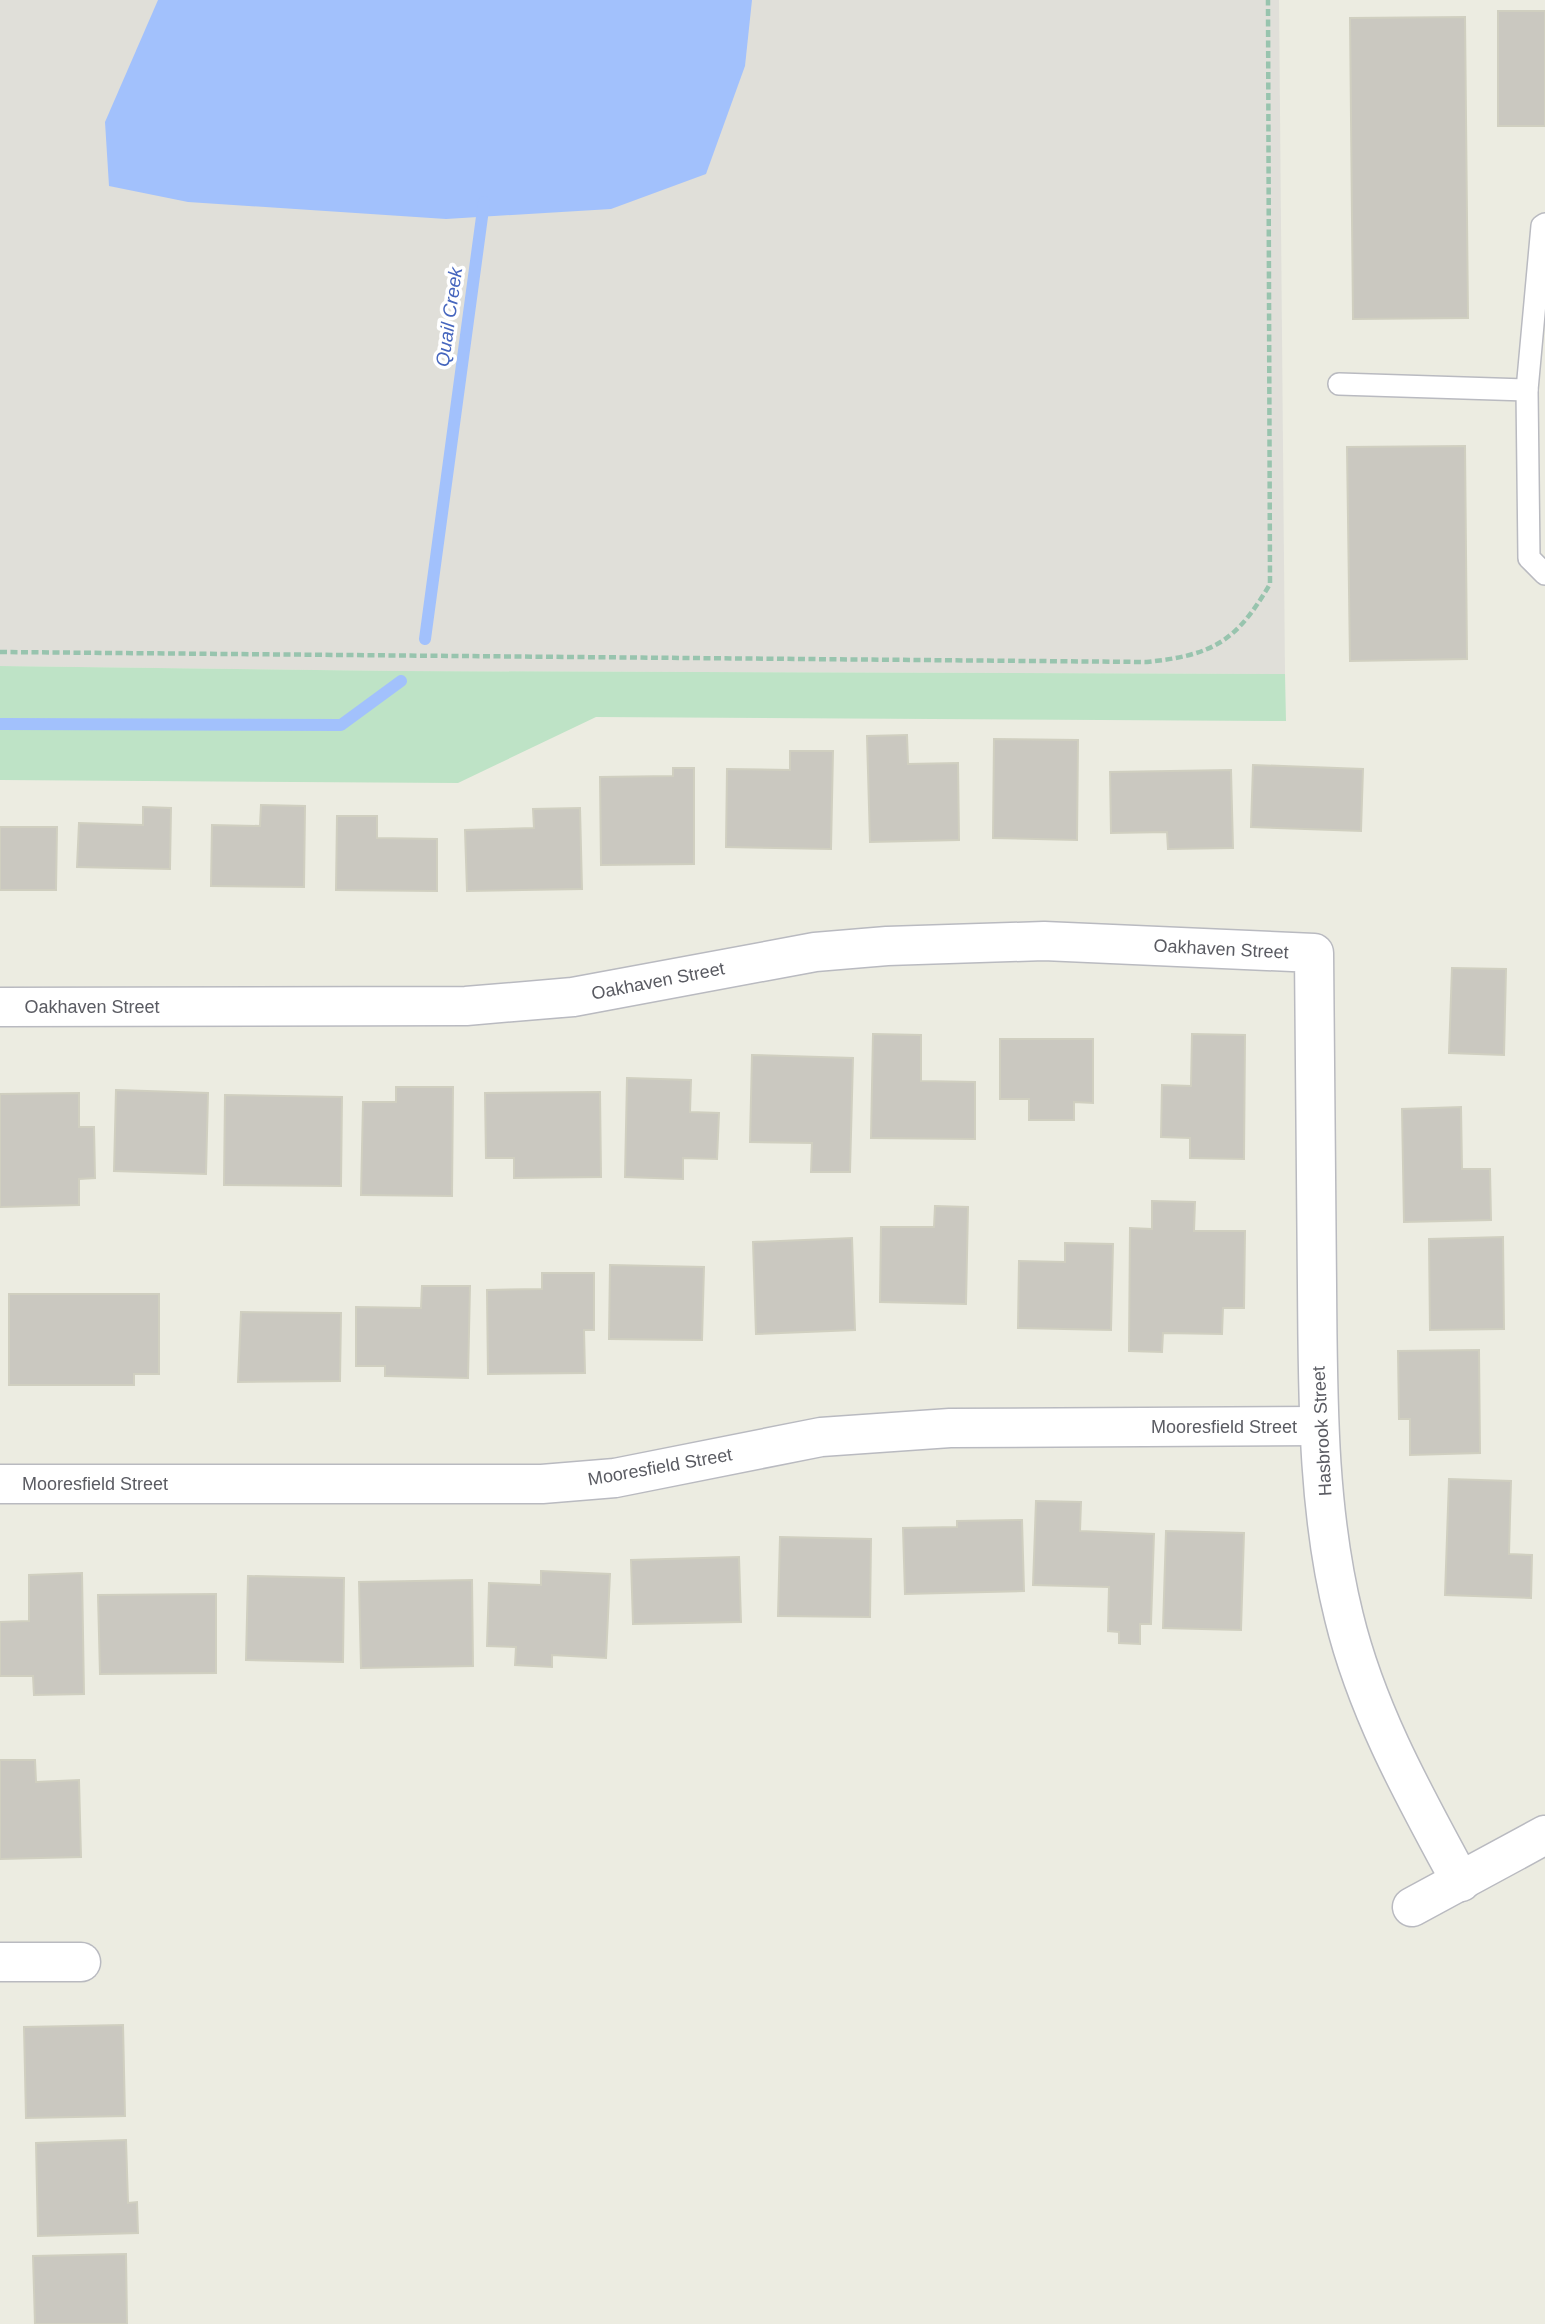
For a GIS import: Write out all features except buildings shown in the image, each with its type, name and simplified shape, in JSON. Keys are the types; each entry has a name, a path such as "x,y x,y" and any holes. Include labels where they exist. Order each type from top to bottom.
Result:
{"street":[{"name":"Oakhaven Street","path":"0,1007 466,1006 573,997 815,952 887,946 1044,941 1314,953"},
{"name":"Hasbrook Street","path":"1314,953 1319,1426 1326,1507 1344,1617 1375,1711 1401,1772 1461,1882"},
{"name":"Mooresfield Street","path":"0,1484 542,1484 615,1478 821,1437 950,1428 1319,1426"},
{"path":"1412,1907 1545,1835"},
{"path":"0,1962 81,1962"}],"lane":[{"path":"1545,224 1542,226 1527,390 1529,558 1545,574"},
{"path":"1339,384 1527,390"}],"path":[{"path":"0,652 1147,662 1188,658 1220,644 1250,619 1269,584 1268,0"}],"shaded area":[{"path":"0,0 1279,0 1285,674 399,671 0,666"}],"green space":[{"path":"0,666 399,671 1285,674 1286,721 596,717 458,783 0,780"}],"water":[{"path":"158,0 752,0 745,66 706,174 611,209 446,219 188,202 109,186 105,122"}],"waterway":[{"name":"Quail Creek","path":"425,639 484,202"},
{"name":"Quail Creek","path":"0,724 341,725 401,681"}]}
